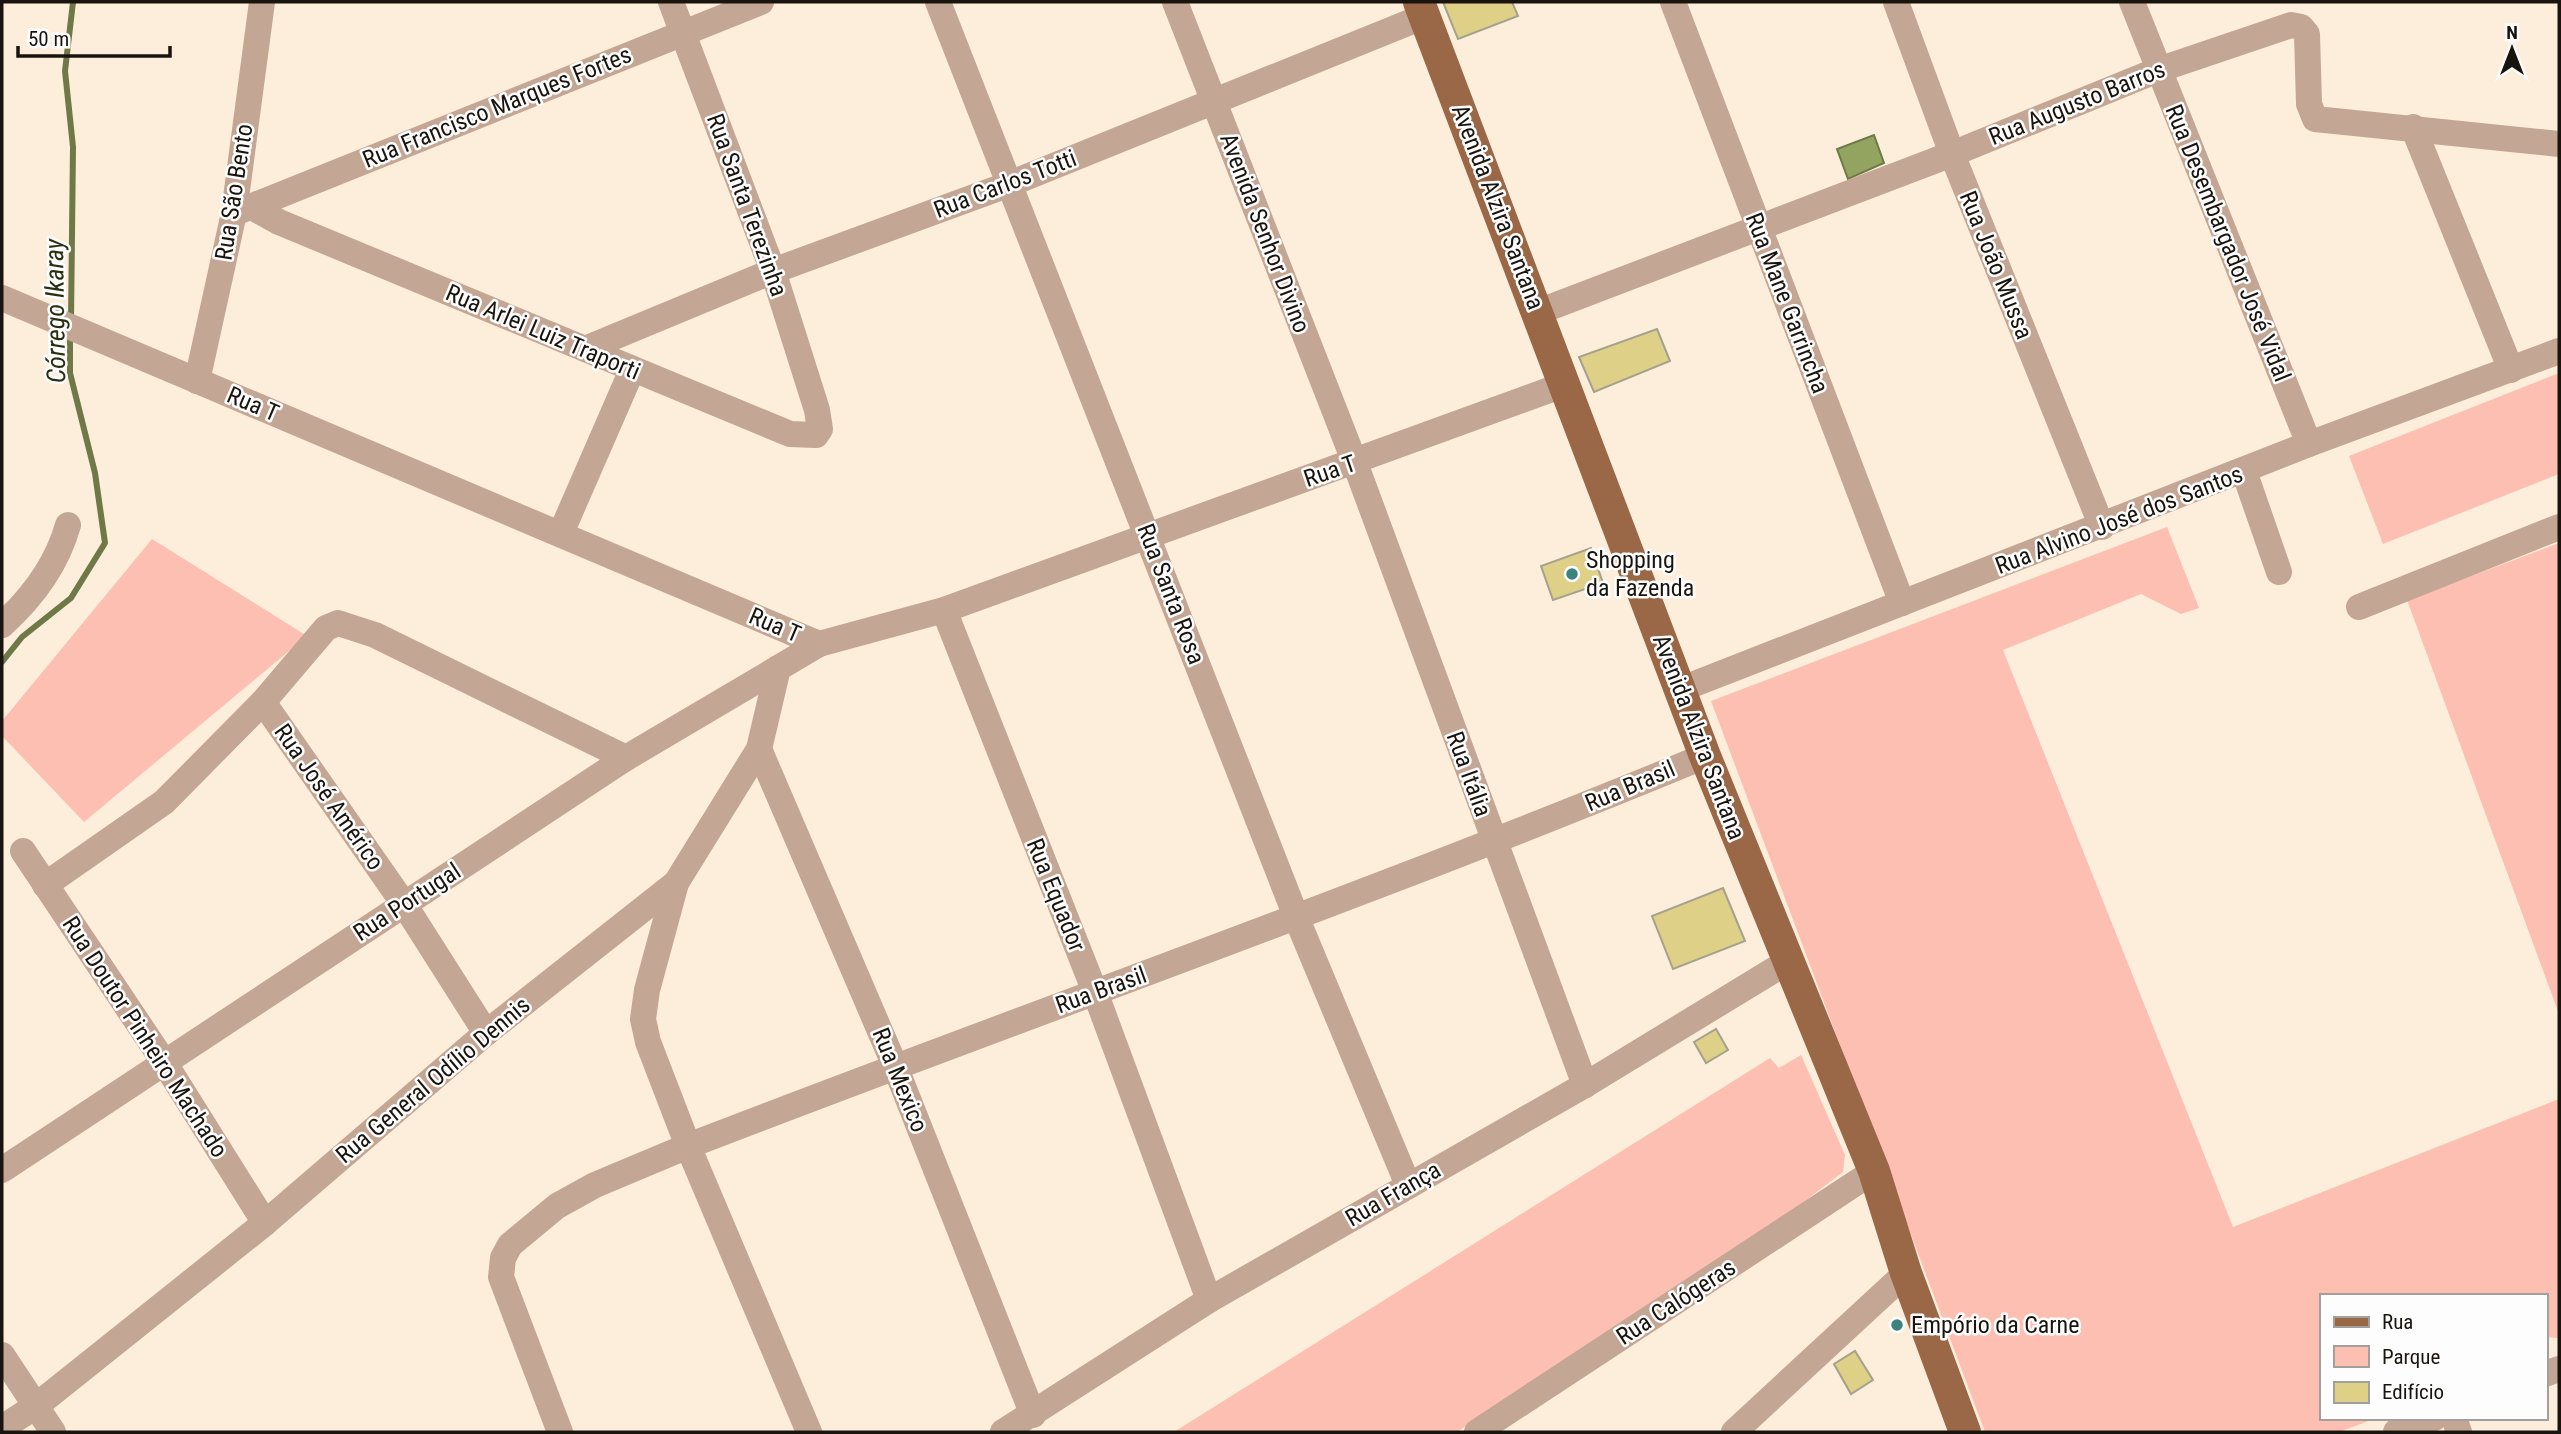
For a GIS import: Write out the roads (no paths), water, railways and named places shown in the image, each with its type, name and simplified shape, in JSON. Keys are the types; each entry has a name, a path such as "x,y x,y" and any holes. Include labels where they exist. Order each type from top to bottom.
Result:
{"main road":[{"name":"Avenida Alzira Santana","path":"1422,9 1566,384 1679,690 1787,962 1874,1171 1906,1273 1965,1432"}],"street":[{"name":"Rua São Bento","path":"197,381 242,210 262,2"},
{"name":"Rua Santa Terezinha","path":"671,2 773,271 817,410"},
{"name":"Rua Francisco Marques Fortes","path":"242,210 761,2"},
{"name":"Rua Santa Rosa","path":"938,2 1007,185 1148,534 1297,919 1408,1185"},
{"name":"Avenida Senhor Divino","path":"1175,2 1355,463"},
{"name":"Rua Mane Garrincha","path":"1673,2 1902,603"},
{"name":"Rua João Mussa","path":"1896,2 1952,154 2102,527"},
{"name":"Rua Desembargador José Vidal","path":"2133,2 2309,444"},
{"name":"Rua Carlos Totti","path":"585,349 773,271 1007,185 1213,101 1422,9"},
{"name":"Rua Augusto Barros","path":"1538,312 1952,154 2158,69 2291,24 2307,34 2309,104 2315,118 2559,144"},
{"path":"2413,127 2511,370"},
{"name":"Rua Arlei Luiz Traporti","path":"242,210 279,222 790,434 816,435 820,429 817,410"},
{"name":"Rua T","path":"2,298 819,644 944,610 1148,534 1355,463 1566,384"},
{"name":"Rua Alvino José dos Santos","path":"1679,690 2309,444 2559,351"},
{"path":"561,533 632,370"},
{"name":"Rua Itália","path":"1355,463 1585,1085"},
{"path":"2244,471 2280,572"},
{"path":"2,625 22,608 60,553 68,525"},
{"path":"2359,607 2559,527"},
{"name":"Rua Equador","path":"944,610 1095,992 1209,1300"},
{"path":"45,885 164,803 263,702 332,624 344,624 375,635 626,758"},
{"name":"Rua Portugal","path":"2,1170 626,758 819,644"},
{"name":"Rua General Odílio Dennis","path":"2,1428 36,1406 265,1223 486,1033 676,883 759,749 778,668"},
{"name":"Rua José Américo","path":"263,702 404,904 486,1033"},
{"name":"Rua Mexico","path":"759,749 895,1066 1033,1415"},
{"name":"Rua Brasil","path":"560,1432 501,1277 503,1258 510,1245 557,1206 688,1146 895,1066 1297,919 1494,843 1705,755"},
{"name":"Rua Doutor Pinheiro Machado","path":"23,852 164,1062 265,1223"},
{"path":"676,883 647,990 643,1019 648,1042 688,1146 809,1432"},
{"name":"Rua França","path":"1003,1432 1209,1300 1585,1085 1787,962"},
{"name":"Rua Calógeras","path":"1477,1432 1874,1171"},
{"path":"1734,1432 1906,1273"},
{"path":"2,1355 53,1432"},
{"path":"2396,1432 2429,1420"}],"waterway":[{"name":"Córrego Ikaray","path":"71,321 73,147 65,71 73,2"},
{"name":"Córrego Ikaray","path":"2,662 22,637 71,598 105,543 95,473 70,373 70,335"}],"place":[{"name":"Shopping da Fazenda","path":"1572,574"},
{"name":"Empório da Carne","path":"1897,1325"}]}
